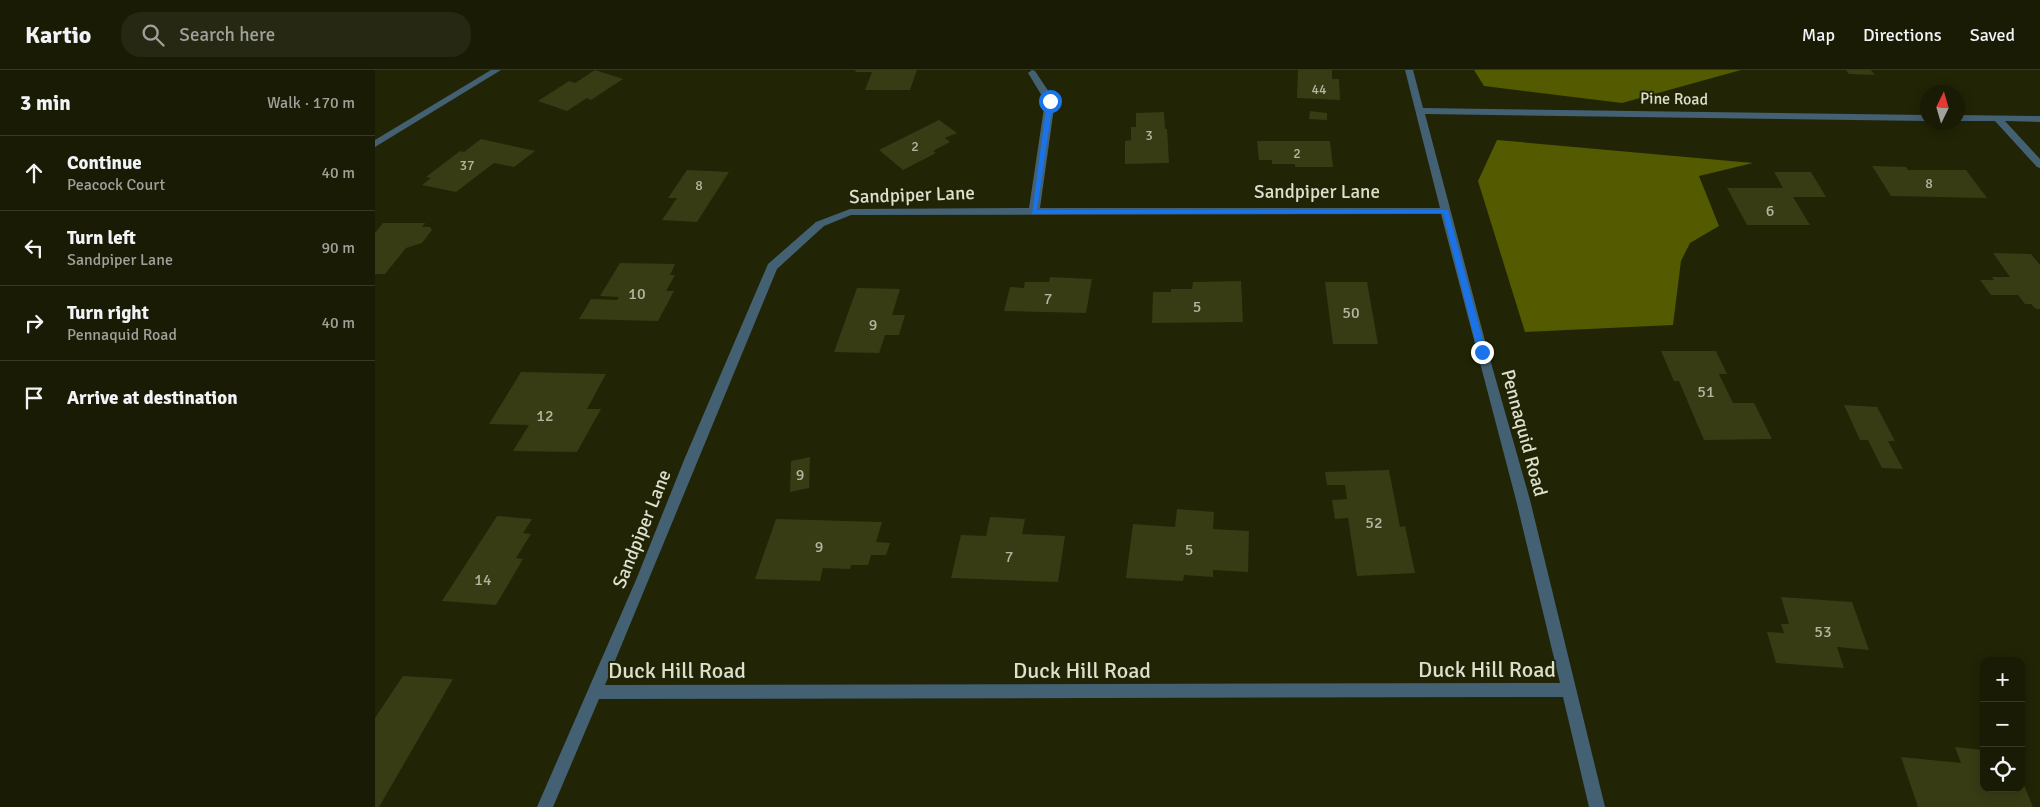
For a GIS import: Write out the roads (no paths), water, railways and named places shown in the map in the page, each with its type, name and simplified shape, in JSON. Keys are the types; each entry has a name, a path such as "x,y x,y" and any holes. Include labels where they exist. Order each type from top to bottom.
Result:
{"street":[{"path":"375,144 497,70"},
{"name":"Pennaquid Road","path":"1409,70 1482,352 1523,500 1597,807"},
{"path":"1032,73 1050,101 1034,212"},
{"name":"Pine Road","path":"1420,111 1920,118"},
{"path":"1965,118 2040,119"},
{"path":"1998,119 2040,165"},
{"path":"375,132 386,136"},
{"name":"Sandpiper Lane","path":"545,807 643,580 690,460 773,267 819,224 850,212 1446,211"},
{"name":"Duck Hill Road","path":"595,692 1568,690"}]}
